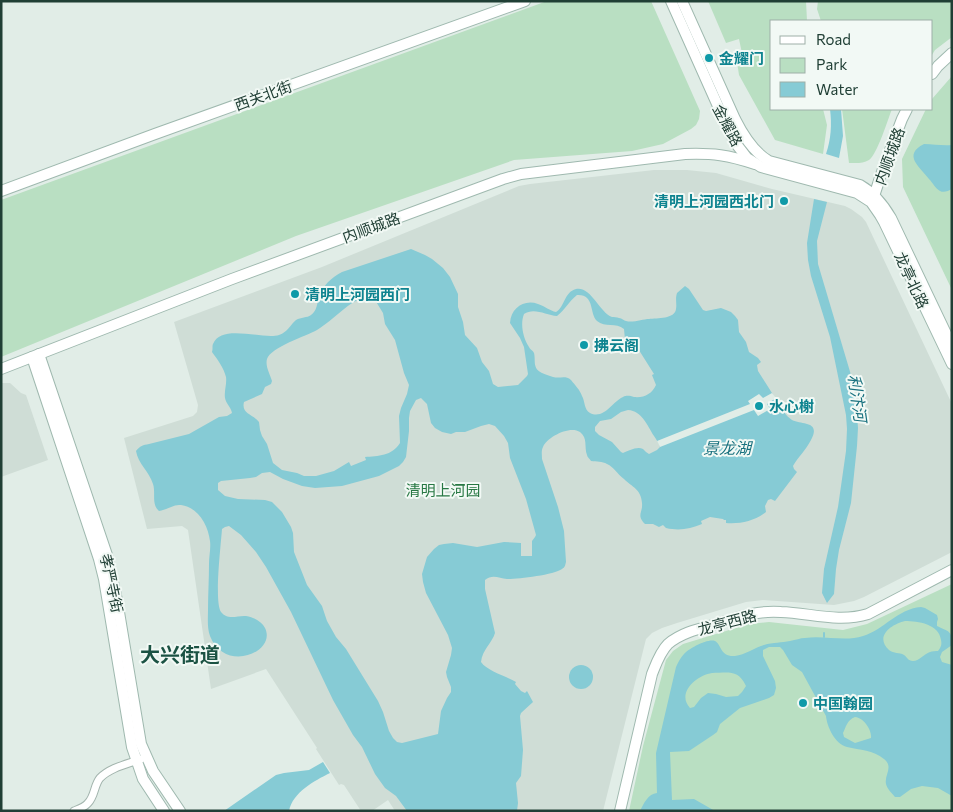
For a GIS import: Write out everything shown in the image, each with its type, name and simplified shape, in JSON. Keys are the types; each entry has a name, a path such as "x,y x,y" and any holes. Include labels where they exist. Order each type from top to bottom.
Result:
{"street":[{"name":"西关北街","path":"1,191 524,1"},
{"name":"金耀路","path":"671,1 725,125 747,158 755,164 768,169 857,193 871,199"},
{"name":"金耀路","path":"682,1 738,124 745,137 759,154 770,161 860,186 871,199"},
{"path":"933,73 952,54"},
{"name":"内顺城路","path":"871,199 902,119 907,110"},
{"name":"内顺城路","path":"1,369 232,278 511,176 684,154 708,153 728,156 755,164"},
{"name":"龙亭北路","path":"871,199 882,203 891,218 952,346"},
{"name":"龙亭北路","path":"871,199 884,222 952,364"},
{"name":"孝严寺街","path":"35,355 107,555 117,600 140,744 143,780 164,811"},
{"name":"龙亭西路","path":"620,811 652,674 660,655 672,641 688,632 760,612 778,611 844,618 861,616 952,570"},
{"path":"74,811 90,802 100,778 116,768 141,759"},
{"name":"孝严寺街","path":"141,759 153,771 180,811"}],"shaded area":[{"name":"清明上河园","path":"654,170 687,170 716,173 772,189 845,206 862,217 866,222 952,404 952,552 854,601 834,605 763,600 746,602 677,623 652,633 646,639 603,811 395,811 388,800 372,811 361,811 344,785 339,785 266,669 211,689 188,530 182,526 147,529 124,438 193,416 197,412 198,405 174,322 322,267 519,186"},
{"path":"1,383 10,383 26,395 48,460 1,477"}],"green space":[{"path":"547,1 651,1 700,111 696,125 663,144 632,151 514,160 296,236 1,357 1,200"},
{"path":"708,1 806,1 807,20 770,20 770,110 823,110 827,125 823,154 775,140 739,75 737,62 743,58 739,39 726,43"},
{"path":"818,1 952,1 952,37 933,53 933,20 821,20 817,9"},
{"path":"952,76 952,290 903,187 902,159 926,110 933,110 933,98"},
{"path":"842,110 892,110 872,157 867,161 849,163"},
{"name":"中国翰园","path":"952,584 952,811 629,811 643,746 666,660 673,651 683,644 749,624 769,622 843,630 867,624"}],"water":[{"path":"830,110 841,110 843,136 839,158 826,154 831,132"},
{"path":"924,144 952,145 952,189 944,192 938,190 918,166 915,161 914,152"},
{"path":"814,199 827,202 817,241 818,264 851,375 856,399 858,428 851,503 839,550 834,594 827,603 822,593 824,569 838,507 846,451 847,429 846,415 830,337 811,276 808,260 807,243"},
{"name":"景龙湖","path":"411,249 432,259 450,277 458,294 458,307 465,335 477,348 482,362 489,371 493,384 498,387 518,385 528,374 524,347 510,323 513,313 519,306 533,303 556,312 569,293 576,289 581,289 591,295 603,310 612,317 625,321 635,321 672,315 676,309 677,293 685,286 703,310 721,308 735,316 738,320 739,332 746,342 749,352 761,362 757,365 758,371 784,412 792,420 809,425 814,430 809,444 793,466 797,472 775,501 768,500 765,506 766,512 752,520 737,523 726,523 726,520 710,517 701,521 702,524 680,529 666,528 663,525 659,527 653,524 645,524 640,516 642,503 638,491 609,465 603,462 591,461 587,456 584,437 580,432 576,430 565,431 545,443 542,450 542,459 564,531 565,566 558,571 536,576 507,579 493,577 485,580 485,589 495,633 483,654 481,662 492,671 516,682 515,684 521,691 525,693 527,691 533,702 520,716 523,750 521,776 516,783 517,811 407,811 396,796 385,788 375,774 362,747 333,700 291,612 266,567 241,535 229,526 222,529 219,559 218,597 221,612 224,615 233,617 252,617 265,628 267,637 264,645 248,655 237,656 227,654 217,648 210,636 208,626 210,544 207,529 197,513 187,506 175,505 159,511 154,502 154,487 151,479 137,456 136,451 142,446 189,434 219,417 232,413 225,398 225,374 212,352 213,344 217,338 224,334 233,333 272,336 282,334 296,320 313,313 325,285 342,272","holes":["577,295 587,298 595,318 600,323 624,329 626,350 629,352 637,347 654,374 652,375 656,385 650,393 641,397 624,396 604,412 600,414 590,413 581,394 571,380 552,377 537,369 534,353 524,335 522,326 524,314 536,311 557,316","372,297 383,313 385,324 395,340 409,385 399,416 400,443 389,453 365,457 366,460 351,466 349,462 334,471 316,476 304,476 282,470 273,463 267,444 262,436 259,422 244,409 244,402 262,394 265,387 271,384 267,359 275,350 317,330 361,298","421,398 427,404 431,423 442,432 451,434 465,432 489,424 495,426 504,436 508,443 510,458 526,499 536,535 532,541 532,556 521,556 521,543 504,542 477,547 453,543 444,544 439,545 427,557 422,574 426,593 448,635 452,648 446,672 451,692 441,711 438,734 402,743 397,742 393,738 378,701 346,649 336,637 327,621 322,606 307,585 294,552 291,527 282,512 272,502 265,500 238,499 225,496 218,490 218,483 221,481 256,477 262,473 270,472 302,486 315,488 342,486 379,476 399,466 406,457 410,411 416,400","628,410 641,416 660,447 649,454 643,449 638,448 623,453 612,442 595,431 595,427 600,421 611,419 621,412"]},
{"path":"921,607 937,615 937,626 949,632 951,637 952,645 942,652 940,657 942,662 952,665 952,796 938,788 922,786 911,789 900,797 895,797 886,784 887,762 875,754 847,747 835,739 826,716 802,672 792,665 780,647 769,647 763,650 763,656 775,681 774,695 740,708 720,724 717,732 689,751 670,752 672,800 694,799 715,811 640,811 649,797 657,793 656,753 676,667 686,652 698,644 712,640 717,643 724,653 735,656 767,644 787,642 801,638 856,638 871,633 898,615","holes":["905,621 927,624 936,630 941,642 938,651 930,652 913,661 902,654 889,650 883,640 886,631","706,674 736,674 746,686 738,696 726,697 708,693 694,707 690,708 686,702 685,696 687,691 695,681","852,718 858,718 867,725 871,738 855,743 844,737 843,733"]},
{"path":"581,665 590,668 593,677 590,686 581,689 572,686 569,677 572,668"},
{"path":"323,762 330,773 305,788 295,798 289,811 224,811 276,775 309,770"}],"pier":[{"path":"772,393 776,398 767,404 770,409 758,416 754,410 660,447 657,441 750,404 748,401 759,394 763,398"}],"place":[{"name":"金耀门","path":"709,58"},
{"name":"清明上河园西北门","path":"784,201"},
{"name":"清明上河园西门","path":"295,294"},
{"name":"拂云阁","path":"584,345"},
{"name":"水心榭","path":"759,406"},
{"name":"中国翰园","path":"803,703"}],"district":[{"name":"大兴街道","path":"180,654"}],"water label":[{"name":"利汴河","path":"858,398"}]}
